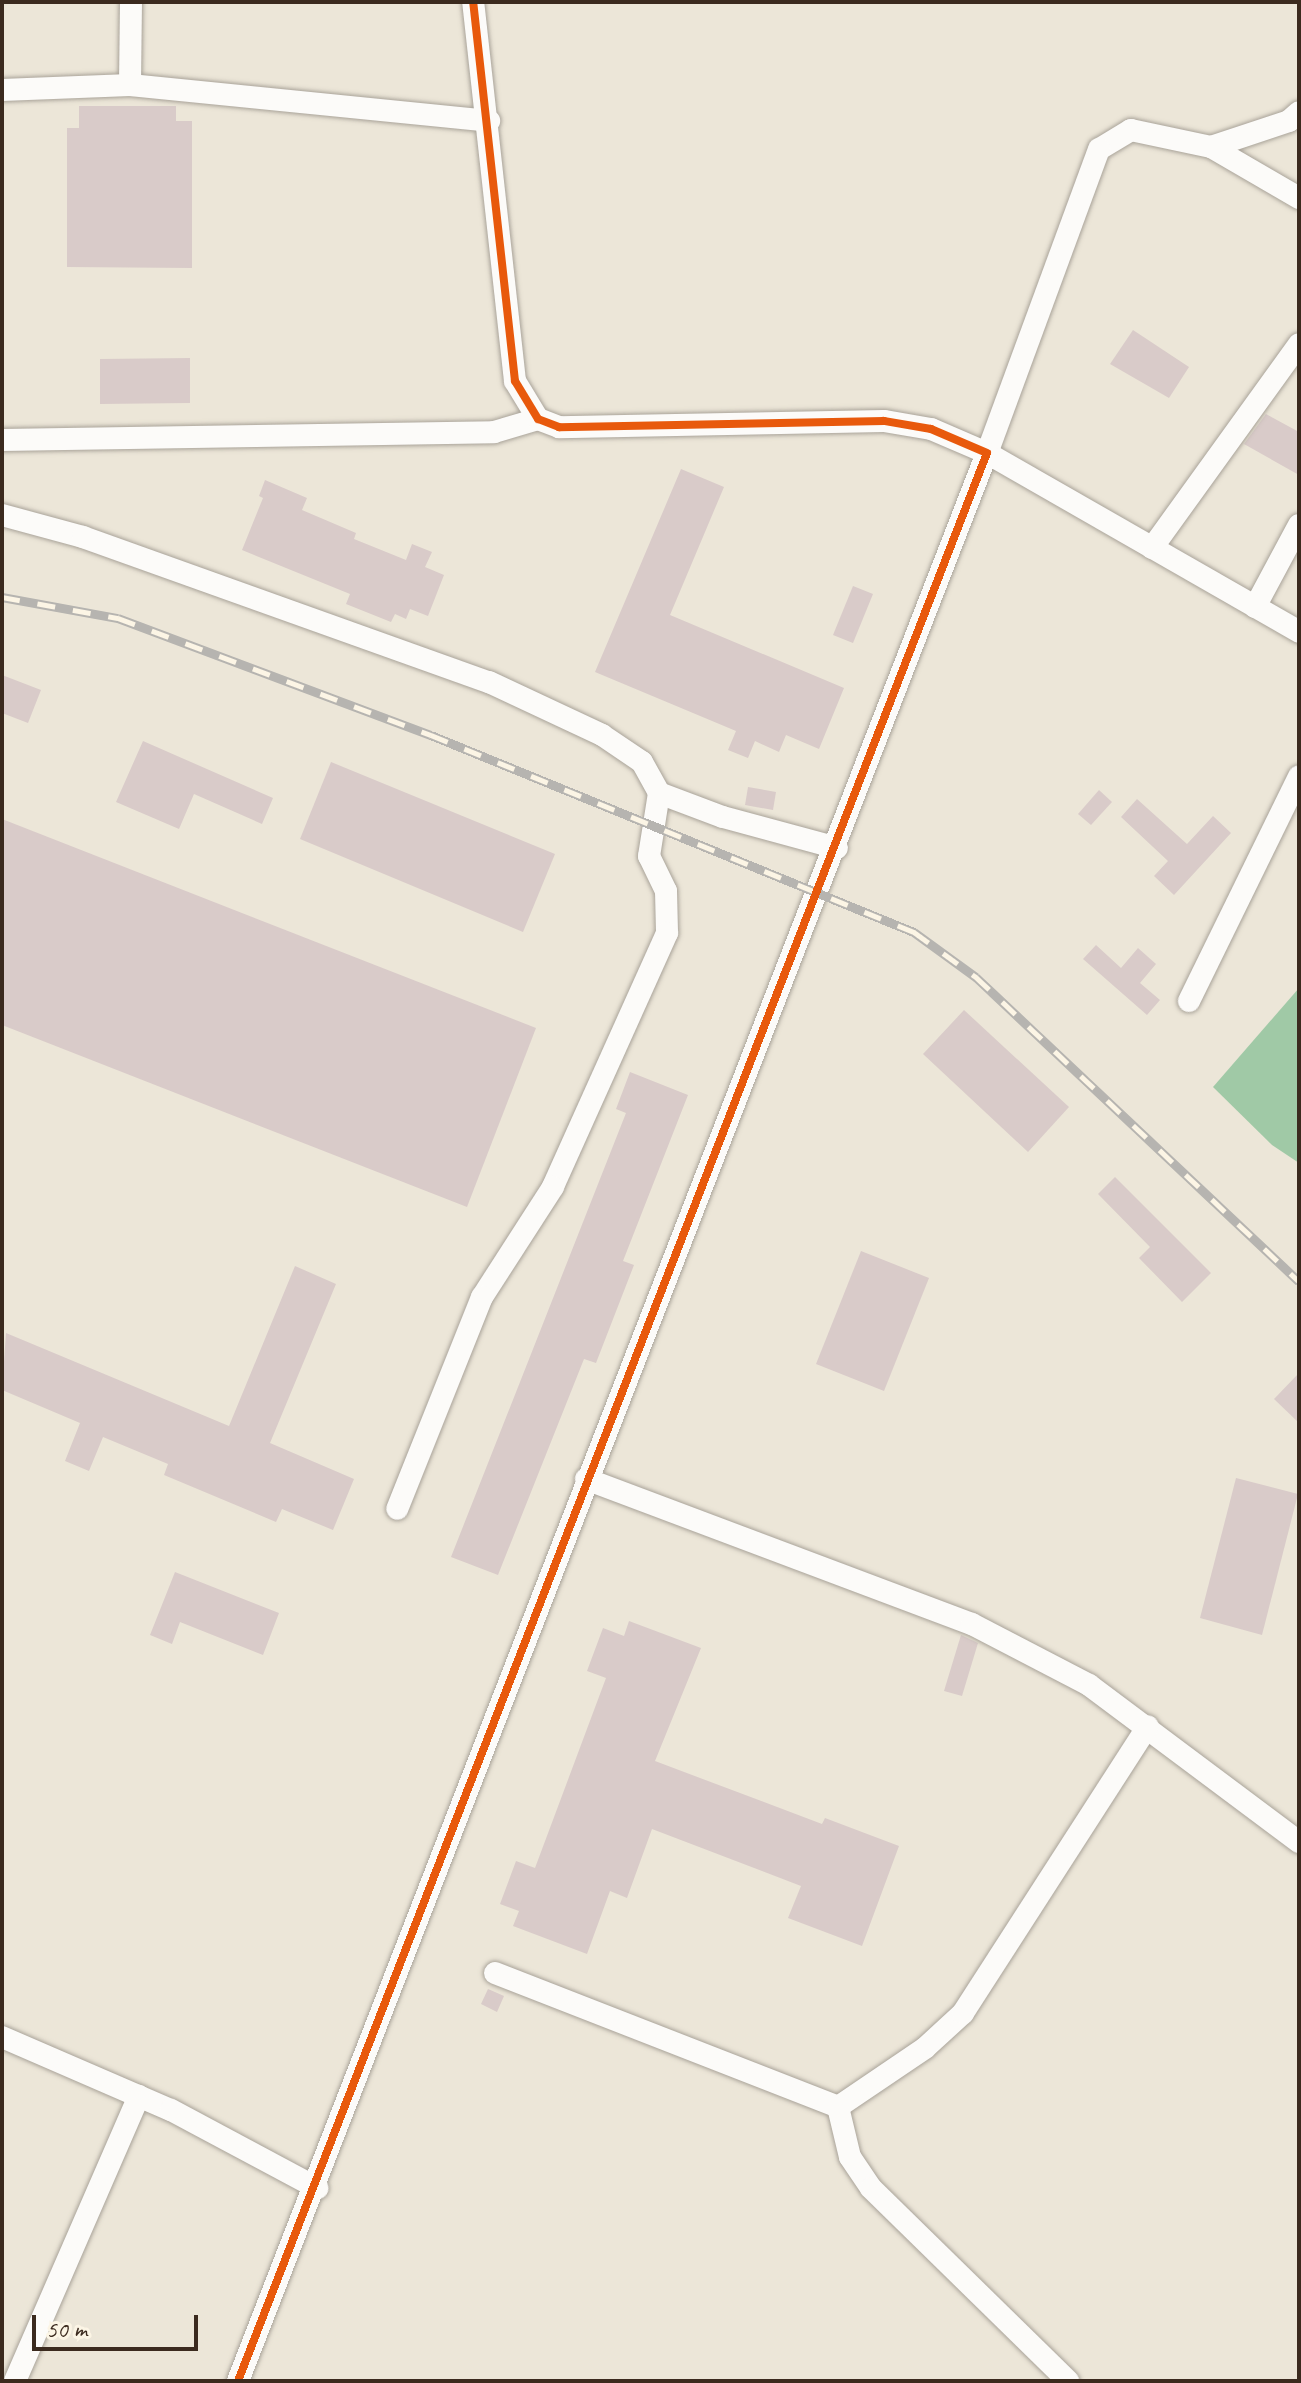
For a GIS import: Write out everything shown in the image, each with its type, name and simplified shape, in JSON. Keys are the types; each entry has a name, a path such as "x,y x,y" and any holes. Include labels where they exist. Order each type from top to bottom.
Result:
{"street":[{"path":"130,85 131,2"},
{"path":"473,2 489,121 515,381 538,419"},
{"path":"2,90 130,85 489,121"},
{"path":"1211,147 1289,121 1299,112"},
{"path":"238,2381 317,2188 586,1479 815,892 837,848 1099,149 1131,130 1211,147 1299,198"},
{"path":"1152,548 1299,344"},
{"path":"2,440 494,432 538,419 559,427 884,421 931,429 987,453 1299,632"},
{"path":"2,515 83,537 489,682 602,735 642,762 659,793 649,856 666,891 667,933 553,1187 482,1297 397,1509"},
{"path":"1255,607 1299,525"},
{"path":"1189,1001 1299,776"},
{"path":"659,793 723,817 837,848"},
{"path":"586,1479 972,1624 1089,1685 1148,1726 1299,1842"},
{"path":"838,2107 925,2048 963,2013 1148,1726"},
{"path":"495,1973 838,2107"},
{"path":"2,2037 139,2096 317,2188"},
{"path":"15,2381 139,2096"},
{"path":"838,2107 850,2157 871,2188 1068,2381"}],"green space":[{"path":"1299,988 1299,1163 1272,1145 1213,1087"}],"building":[{"path":"79,106 176,106 176,121 192,121 192,268 67,267 67,128 79,128"},
{"path":"1133,330 1189,367 1169,398 1110,364"},
{"path":"190,358 190,403 100,404 100,359"},
{"path":"1266,414 1299,432 1299,475 1244,444"},
{"path":"681,469 724,487 670,615 844,688 819,749 786,735 779,752 755,741 748,758 728,750 736,731 595,672"},
{"path":"265,480 307,498 302,510 356,533 354,539 406,560 412,544 432,552 425,567 444,575 428,616 410,609 406,619 395,614 391,622 346,604 350,594 242,550 263,498 259,496"},
{"path":"853,586 873,594 853,643 833,635"},
{"path":"2,675 41,690 28,723 2,713"},
{"path":"143,741 273,798 262,824 194,794 179,829 116,802"},
{"path":"331,762 555,854 523,932 300,839"},
{"path":"748,787 776,792 773,810 745,805"},
{"path":"1099,790 1112,802 1091,825 1078,814"},
{"path":"1137,799 1187,844 1213,816 1231,833 1174,895 1154,876 1168,861 1121,817"},
{"path":"2,819 536,1028 467,1207 2,1025"},
{"path":"1096,945 1121,968 1138,948 1156,964 1140,983 1160,1000 1147,1015 1083,959"},
{"path":"964,1010 1069,1107 1028,1152 923,1054"},
{"path":"630,1072 688,1095 623,1261 634,1265 596,1363 584,1359 498,1575 451,1557 626,1113 616,1109"},
{"path":"1115,1177 1211,1273 1182,1302 1139,1258 1150,1247 1098,1194"},
{"path":"861,1251 929,1278 884,1391 816,1364"},
{"path":"295,1266 336,1284 270,1443 354,1479 333,1530 282,1509 276,1522 164,1475 168,1464 103,1437 89,1471 65,1461 80,1423 2,1390 6,1333 229,1426"},
{"path":"1299,1373 1299,1423 1274,1399"},
{"path":"1236,1478 1298,1494 1262,1635 1200,1618"},
{"path":"175,1572 279,1613 263,1655 180,1622 172,1644 150,1635"},
{"path":"629,1621 701,1648 655,1761 822,1824 825,1818 899,1846 862,1946 788,1918 801,1886 652,1829 627,1898 610,1891 587,1954 513,1926 519,1911 500,1904 516,1861 535,1868 606,1678 587,1671 603,1628 624,1636"},
{"path":"961,1635 978,1643 962,1696 944,1691"},
{"path":"488,1989 504,1996 497,2012 481,2004"}],"railway":[{"path":"2,597 118,618 431,735 914,932 976,977 1299,1281"}],"cycle path":[{"path":"238,2381 987,453 931,429 884,421 559,427 538,419 515,381 473,2"}]}
